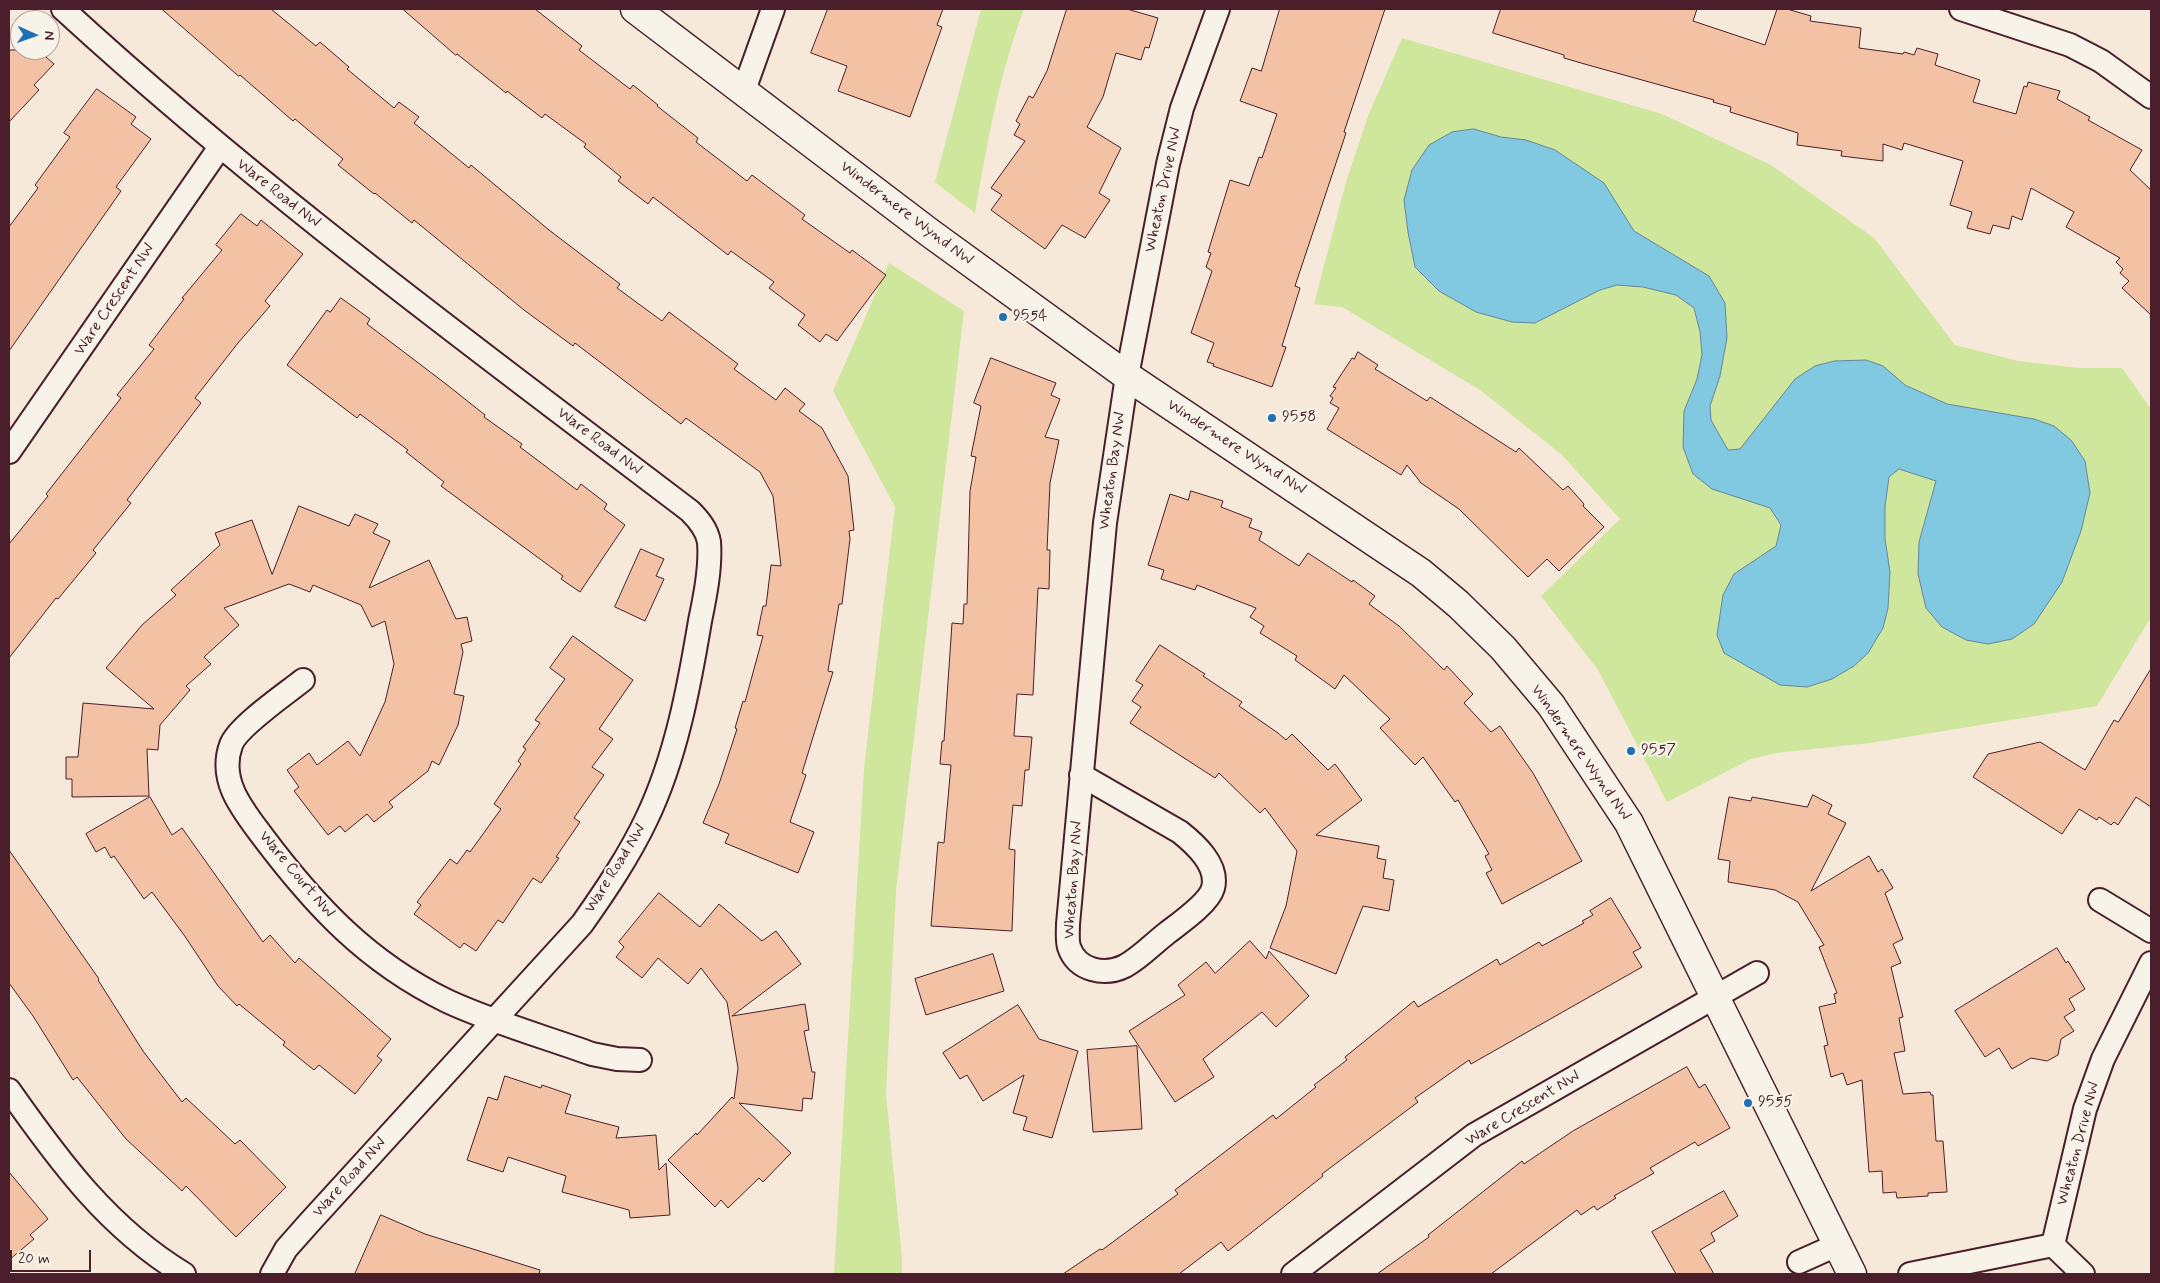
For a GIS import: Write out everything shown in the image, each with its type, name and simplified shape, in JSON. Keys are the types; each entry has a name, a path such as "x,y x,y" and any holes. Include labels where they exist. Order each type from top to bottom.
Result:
{"street":[{"name":"Ware Road NW","path":"63,9 220,147 457,333 690,511 701,522 709,541 704,601 687,691 670,754 652,808 633,848 582,924 309,1222 286,1249 272,1274"},
{"name":"Windermere Wynd NW","path":"635,9 930,233 1127,376 1421,573 1458,604 1503,648 1551,705 1629,823 1852,1274"},
{"path":"744,90 773,9"},
{"name":"Wheaton Drive NW","path":"1127,376 1168,164 1182,108 1218,9"},
{"path":"1961,9 2070,45 2101,61 2151,97"},
{"name":"Ware Crescent NW","path":"9,452 220,147"},
{"name":"Wheaton Bay NW","path":"1081,775 1186,837 1205,855 1212,872 1213,888 1200,906 1126,965 1108,972 1092,970 1078,962 1069,947 1068,924 1081,775 1105,523 1127,376"},
{"name":"Ware Court NW","path":"303,680 253,718 231,744 227,765 230,783 238,803 291,874 327,914 360,946 390,968 422,987 448,1001 495,1019"},
{"path":"2100,900 2151,931"},
{"name":"Wheaton Drive NW","path":"2053,1245 2085,1109 2103,1059 2151,964"},
{"path":"1716,997 1757,973"},
{"name":"Ware Crescent NW","path":"1293,1274 1474,1135 1716,997"},
{"path":"495,1019 592,1054 617,1059 640,1060"},
{"path":"9,1090 63,1164 91,1198 124,1230 167,1264 184,1274"},
{"path":"1799,1262 1837,1245"},
{"path":"1910,1274 2053,1245 2083,1274"}],"green space":[{"path":"981,9 1024,9 1007,59 989,136 975,213 935,182"},
{"path":"1402,38 1662,114 1771,165 1874,238 1955,345 2018,361 2079,368 2122,368 2151,409 2151,617 2097,706 1870,743 1776,753 1751,759 1667,802 1598,670 1541,596 1620,519 1561,454 1480,390 1342,307 1314,304 1346,182 1368,116"},
{"path":"889,263 964,311 896,891 886,1094 902,1274 834,1274 864,768 895,507 833,391"}],"water":[{"path":"1474,129 1501,137 1526,140 1555,150 1604,183 1634,231 1709,276 1725,303 1727,338 1720,376 1710,406 1711,420 1728,450 1740,449 1795,379 1815,366 1834,361 1866,360 1883,366 1905,385 1947,404 2034,419 2054,426 2071,440 2085,461 2090,493 2081,531 2062,582 2034,624 2012,639 1988,644 1966,640 1942,627 1926,608 1918,574 1919,542 1936,481 1899,469 1889,477 1885,506 1885,539 1890,572 1888,608 1883,628 1868,653 1854,666 1832,679 1807,687 1780,685 1724,653 1717,635 1723,595 1734,574 1776,546 1781,525 1770,508 1712,489 1693,474 1683,447 1684,411 1697,379 1702,355 1700,332 1694,308 1676,295 1643,287 1617,285 1600,290 1535,323 1512,322 1476,312 1439,291 1415,267 1404,200 1412,170 1429,145 1452,132"}],"building":[{"path":"162,9 271,9 316,46 320,42 349,67 347,69 394,108 399,102 419,117 414,123 469,168 471,165 549,230 620,284 617,288 662,321 669,312 738,364 734,369 776,400 785,388 805,404 799,411 822,428 848,476 854,530 849,531 850,539 842,604 839,604 828,671 833,672 802,773 806,775 790,822 814,832 798,873 725,843 729,834 703,823 719,784 737,729 735,728 743,701 745,702 763,636 757,635 763,606 766,606 771,565 781,566 773,496 760,472 686,418 681,424 575,343 573,346 524,310 414,220 412,223 374,194 338,165 343,159 295,119 293,121"},
{"path":"403,9 535,9 582,46 579,50 630,89 633,85 698,138 696,142 747,181 752,175 805,215 802,219 850,253 852,250 886,275 837,341 826,334 820,342 798,325 805,315 769,288 774,282 731,251 728,255 653,197 648,204 618,181 621,177 584,147 586,144 545,114 542,118 507,91 506,93 456,55"},
{"path":"828,9 943,9 937,25 942,27 910,117 838,91 847,66 811,53"},
{"path":"1067,9 1127,9 1158,18 1149,48 1145,47 1141,60 1116,53 1103,97 1087,127 1121,148 1099,193 1110,200 1085,238 1062,225 1045,249 991,210 1002,195 991,188 1025,141 1014,135 1020,124 1016,121 1029,96 1033,98 1047,71"},
{"path":"1280,9 1385,9 1295,286 1300,288 1282,346 1286,347 1272,387 1213,366 1214,364 1207,362 1214,343 1191,333 1212,271 1206,267 1211,253 1208,252 1230,180 1249,186 1259,157 1262,158 1277,114 1240,101 1252,68 1261,71"},
{"path":"1501,9 1697,9 1693,21 1765,45 1777,9 1787,9 1811,16 1810,21 1861,28 1859,48 1903,54 1904,52 1914,55 1917,48 1938,54 1935,65 1980,80 1973,102 2016,114 2024,86 2027,87 2028,82 2060,91 2057,99 2090,117 2088,120 2142,150 2130,170 2151,190 2151,315 2122,288 2129,281 2120,273 2123,269 2116,262 2120,258 2066,227 2074,212 2031,188 2022,220 2012,216 2009,229 1993,225 1990,234 1967,228 1972,212 1950,205 1963,161 1904,143 1902,150 1883,144 1883,161 1841,156 1842,151 1797,145 1798,133 1730,112 1731,107 1713,102 1714,100 1564,58 1564,55 1493,33"},
{"path":"9,50 10,60 49,60 54,64 34,85 39,90 9,122"},
{"path":"97,89 136,117 131,124 151,139 116,187 121,191 9,351 9,227 38,188 35,185 70,137 64,133"},
{"path":"241,214 257,226 261,220 303,254 265,301 270,306 195,398 201,403 127,500 131,503 93,550 96,553 58,599 56,598 9,658 9,544 48,496 46,494 121,398 117,395 154,349 149,345 184,299 182,298 222,250 216,245"},
{"path":"341,298 370,319 367,324 485,415 484,417 522,444 520,447 577,490 581,484 607,504 604,509 625,525 580,592 561,579 563,576 441,486 444,482 406,452 408,450 360,414 357,418 287,365 327,310 330,312"},
{"path":"1358,352 1378,365 1375,369 1427,401 1430,397 1516,452 1519,448 1563,490 1568,486 1584,504 1583,506 1604,527 1559,571 1547,559 1528,577 1459,509 1421,483 1407,465 1401,475 1327,429 1339,408 1330,403 1333,398 1330,396 1336,388 1333,387"},
{"path":"991,358 1056,383 1051,395 1060,399 1045,437 1059,440 1050,483 1047,550 1050,550 1049,589 1038,588 1033,695 1017,694 1014,736 1032,737 1029,770 1025,770 1022,806 1013,805 1009,849 1015,850 1012,931 931,926 938,842 944,843 951,765 940,764 942,741 944,741 952,623 963,624 964,604 967,604 970,491 976,457 971,456 981,406 974,403"},
{"path":"1191,491 1223,501 1221,507 1252,519 1249,527 1262,532 1259,540 1299,566 1308,553 1352,582 1353,580 1375,596 1369,604 1399,626 1444,670 1447,666 1473,694 1464,703 1491,732 1500,726 1533,773 1582,861 1502,904 1486,873 1492,870 1485,856 1489,854 1458,800 1455,802 1423,757 1415,765 1380,728 1390,719 1344,675 1335,689 1295,660 1297,656 1260,633 1264,626 1250,617 1256,608 1197,585 1195,590 1161,579 1164,570 1148,565 1170,494 1188,500"},
{"path":"299,506 349,526 355,514 378,524 373,533 390,541 369,588 429,560 456,619 467,617 472,641 461,644 463,652 454,694 464,696 458,725 439,765 432,761 428,771 389,802 393,807 374,822 367,814 345,832 340,826 328,835 294,791 299,787 287,770 309,753 317,765 348,741 360,756 385,702 394,664 385,621 372,627 361,605 313,585 310,592 289,584 224,608 239,625 204,657 211,664 186,686 190,690 160,725 158,750 147,749 149,796 72,797 72,779 66,779 66,757 78,757 83,703 154,709 106,668 142,625 176,595 171,590 220,545 215,533 252,520 272,574"},
{"path":"641,549 664,559 656,576 664,579 645,621 615,607"},
{"path":"573,636 633,680 599,729 613,739 592,767 604,775 574,818 580,822 556,857 559,858 541,883 533,878 503,923 498,920 476,951 464,943 460,948 414,914 421,905 417,902 450,859 457,864 467,850 470,852 501,809 494,804 521,764 518,761 526,749 523,747 540,723 535,720 565,679 550,668"},
{"path":"1160,645 1205,674 1203,676 1242,702 1239,706 1286,740 1292,734 1328,770 1335,764 1362,800 1316,835 1379,846 1377,858 1386,860 1383,878 1394,880 1389,911 1363,906 1336,974 1270,948 1286,906 1297,851 1265,808 1260,813 1219,773 1215,778 1130,723 1141,707 1132,701 1143,685 1136,681"},
{"path":"2151,669 2151,807 2136,797 2118,825 2114,822 2111,825 2099,817 2097,820 2079,809 2062,834 1973,777 1988,754 2040,742 2085,770 2114,720 2118,722"},
{"path":"1813,795 1832,805 1828,814 1846,823 1811,891 1869,856 1878,872 1882,869 1893,888 1885,893 1903,939 1893,944 1901,963 1891,967 1903,1017 1899,1018 1905,1051 1894,1053 1903,1094 1930,1092 1933,1095 1936,1141 1943,1141 1947,1192 1928,1193 1928,1196 1897,1198 1896,1192 1883,1193 1882,1171 1869,1172 1862,1080 1847,1085 1843,1073 1831,1077 1824,1046 1828,1045 1819,1007 1836,1003 1834,994 1837,993 1819,947 1824,945 1798,902 1775,890 1728,882 1730,861 1718,859 1729,797 1751,801 1752,797 1807,807"},
{"path":"150,797 172,835 182,828 263,942 270,935 295,963 299,958 391,1039 377,1056 382,1060 355,1094 319,1065 314,1070 283,1045 285,1042 239,1004 237,1006 218,986 152,892 144,899 114,856 111,858 105,847 96,852 86,834"},
{"path":"9,850 99,979 143,1051 182,1102 186,1098 235,1144 240,1140 286,1187 236,1237 186,1186 182,1191 126,1139 77,1077 73,1080 33,1016 9,983"},
{"path":"659,893 700,927 719,904 762,941 776,931 801,964 732,1016 805,1004 809,1030 804,1031 812,1072 815,1072 812,1099 803,1098 802,1111 739,1103 791,1153 763,1182 759,1178 728,1208 721,1200 715,1207 668,1160 696,1133 697,1135 732,1097 734,1099 738,1068 727,1002 701,968 688,984 658,958 642,978 616,957 624,947 619,942"},
{"path":"1611,898 1641,948 1633,952 1642,967 1471,1064 1469,1060 1415,1098 1418,1102 1322,1174 1323,1176 1228,1251 1221,1242 1179,1274 1063,1274 1100,1249 1102,1250 1178,1194 1175,1190 1273,1115 1276,1119 1316,1087 1314,1085 1347,1060 1345,1057 1414,1001 1418,1007 1497,959 1500,965 1539,942 1542,946 1584,923 1582,921 1593,915 1590,911"},
{"path":"1250,941 1266,959 1269,951 1309,996 1276,1027 1262,1012 1203,1059 1214,1077 1175,1102 1129,1031 1185,995 1178,985 1206,962 1215,973"},
{"path":"2057,948 2066,963 2068,961 2085,989 2069,999 2075,1010 2064,1017 2074,1031 2061,1039 2058,1055 2047,1061 2031,1058 2012,1069 1999,1048 1985,1057 1955,1011"},
{"path":"993,954 1004,991 926,1015 915,979"},
{"path":"1018,1005 1039,1039 1078,1051 1052,1138 1023,1130 1027,1117 1013,1113 1024,1075 983,1101 967,1075 960,1079 943,1053"},
{"path":"1137,1046 1142,1129 1093,1132 1087,1050"},
{"path":"1687,1067 1699,1088 1705,1084 1730,1128 1698,1146 1695,1142 1650,1168 1654,1173 1614,1196 1616,1198 1597,1210 1594,1206 1581,1215 1577,1210 1491,1274 1377,1274 1429,1237 1428,1235 1522,1161 1524,1164 1573,1131"},
{"path":"505,1076 541,1088 542,1085 571,1095 565,1113 619,1127 616,1138 656,1135 659,1170 666,1163 670,1215 630,1218 629,1210 562,1192 566,1176 508,1157 503,1172 467,1160 488,1097 497,1100"},
{"path":"9,1172 48,1219 30,1235 34,1239 9,1260"},
{"path":"1724,1191 1738,1216 1711,1233 1715,1241 1700,1250 1714,1274 1676,1274 1652,1232"},
{"path":"381,1215 425,1234 540,1270 539,1274 355,1274"}],"place":[{"name":"9554","path":"1003,317"},
{"name":"9558","path":"1272,418"},
{"name":"9557","path":"1631,751"},
{"name":"9555","path":"1748,1103"}]}
